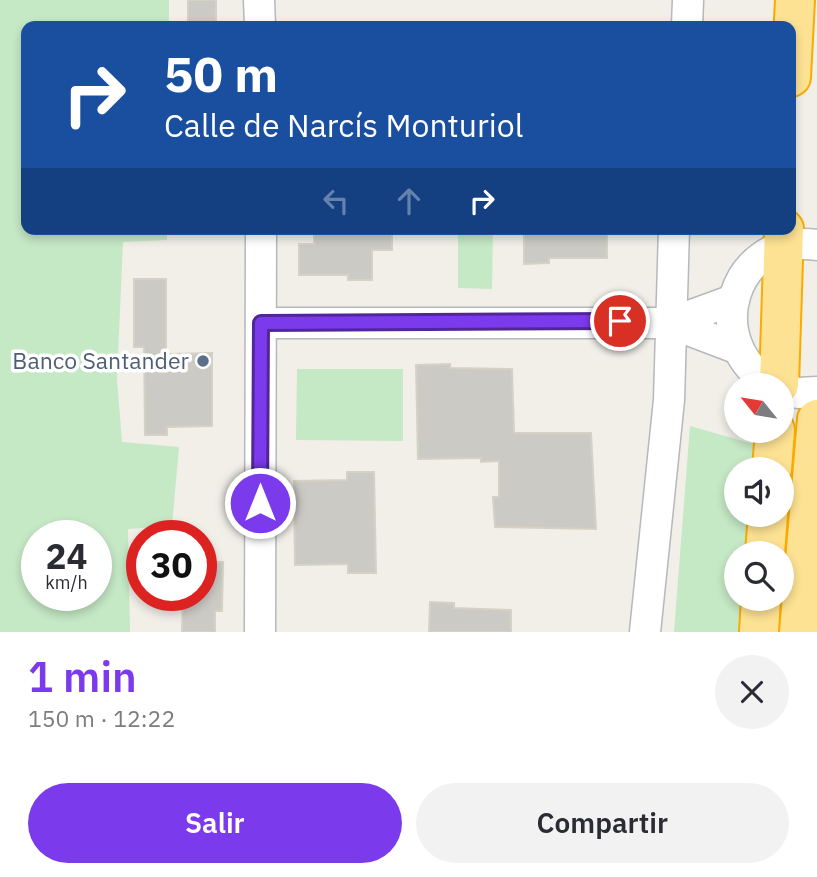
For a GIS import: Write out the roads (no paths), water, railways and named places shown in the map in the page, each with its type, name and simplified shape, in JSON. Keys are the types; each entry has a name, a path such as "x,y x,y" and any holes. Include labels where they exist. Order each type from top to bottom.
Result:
{"highway":[{"path":"794,21 795,0"},
{"path":"782,373 795,240"},
{"path":"799,632 817,419"},
{"path":"759,632 760,611"}],"street":[{"path":"259,0 260,21"},
{"path":"687,21 688,0"},
{"path":"260,632 261,235"},
{"path":"645,632 669,400 674,235"},
{"path":"756,373 736,348 732,325 733,300 743,277 761,258 795,240"},
{"path":"261,323 670,323 733,300"},
{"path":"670,323 736,348"},
{"path":"794,392 817,392"}],"place":[{"name":"Banco Santander","path":"203,361"}]}
